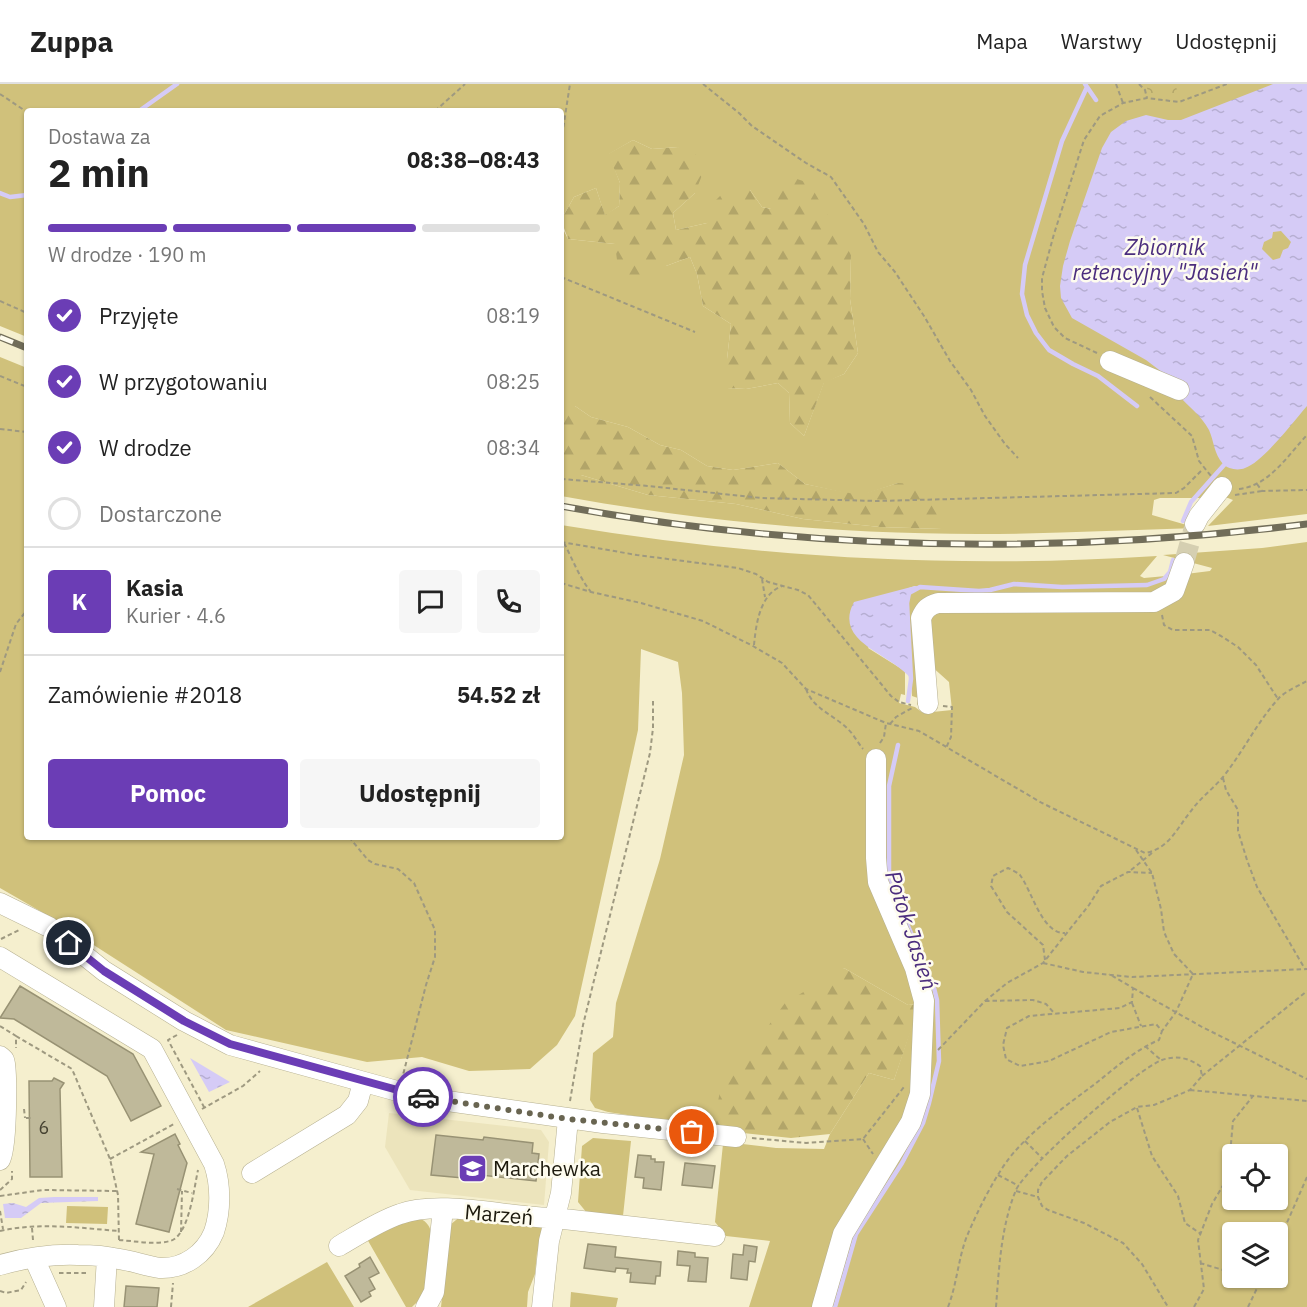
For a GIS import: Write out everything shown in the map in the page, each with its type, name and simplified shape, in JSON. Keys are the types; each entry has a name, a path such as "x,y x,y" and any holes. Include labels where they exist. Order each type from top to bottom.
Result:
{"street":[{"path":"1110,361 1179,390"},
{"path":"1195,524 1221,489"},
{"path":"927,704 921,618 924,610 930,605 938,603 1147,602 1161,599 1174,591 1184,563"},
{"path":"822,1307 843,1234 911,1122 920,1094 923,1066 924,1001 921,984 881,890 876,871 876,759"},
{"path":"0,903 49,927 104,971 209,1035 230,1044 363,1082 429,1098 568,1119 736,1137"},
{"path":"0,1265 34,1248 107,1257 160,1268 189,1262 202,1252 211,1239 217,1222 219,1192 218,1175 214,1164 152,1049 1,948"},
{"path":"0,1056 5,1065 5,1089 4,1148 0,1160"},
{"path":"252,1173 347,1114 358,1101 363,1082"},
{"path":"542,1307 549,1241 561,1193 568,1119"},
{"name":"Marzeń","path":"339,1246 399,1214 422,1209 555,1218 715,1236"},
{"name":"Marzeń","path":"426,1307 434,1292 443,1209"},
{"path":"34,1248 56,1307"},
{"path":"104,1307 107,1257"}],"path":[{"path":"438,108 465,84"},
{"path":"564,116 570,84"},
{"path":"703,84 752,126 831,177 864,225 878,252 896,272 985,416 1018,458"},
{"path":"1116,84 1123,103"},
{"path":"1139,84 1145,90 1147,98"},
{"path":"1110,361 1065,338 1054,327 1045,308 1042,291 1042,278 1054,234 1084,140 1100,116 1123,103 1147,98 1179,102 1227,84"},
{"path":"0,94 24,110"},
{"path":"0,98 5,97"},
{"path":"564,278 695,332"},
{"path":"0,301 24,312"},
{"path":"0,376 24,386"},
{"path":"1147,394 1192,436 1203,469 1208,473"},
{"path":"0,429 24,432"},
{"path":"1221,489 1244,488 1257,484 1277,469 1307,435"},
{"path":"564,479 761,498 877,501 1176,493 1203,469"},
{"path":"1257,484 1262,491"},
{"path":"1221,489 1228,495 1262,491 1307,490"},
{"path":"564,543 738,568 768,582 808,595 891,696 899,702 915,706 896,717 890,724"},
{"path":"564,546 572,558 579,577 591,592"},
{"path":"761,578 765,589 765,600"},
{"path":"564,584 703,621 753,646 782,663 806,689 810,698 847,728 864,751 876,759 884,737 886,723"},
{"path":"753,646 756,626 765,600 770,593 782,586"},
{"path":"1161,599 1164,625 1173,630 1210,630 1238,647 1256,665 1278,699"},
{"path":"0,672 16,624 24,614"},
{"path":"946,1041 985,1001 1007,983 1044,962 1089,905 1101,886 1128,872 1167,843 1191,810 1223,777 1259,722 1278,699 1307,681"},
{"path":"806,689 886,723 919,732 1042,803 1145,854 1154,852"},
{"path":"568,1119 583,1025 650,753 653,700"},
{"path":"927,704 952,707 951,737 946,748"},
{"path":"1044,962 1083,972 1132,977 1306,969 1257,887 1238,831 1238,810 1226,790 1223,777"},
{"path":"351,840 368,860 375,864 398,869 414,883 435,930 435,957 407,1063 402,1077 391,1089"},
{"path":"1136,850 1152,873 1164,932 1174,954 1193,974"},
{"path":"1044,962 1043,945 1006,912 991,886 993,876 1008,868 1018,874 1046,923 1059,933 1066,933"},
{"path":"1128,872 1152,873"},
{"path":"1,948 21,930"},
{"path":"1109,974 1176,1012 1307,1079"},
{"path":"948,1307 954,1292 967,1237 998,1175 1016,1150 1042,1125 1145,1046 1159,1040 1162,1030 1176,1012 1193,974"},
{"path":"1133,988 1132,1002 1141,1026"},
{"path":"1168,1307 1142,1264 1123,1243 1084,1223 1048,1210 1042,1206 1038,1190 1042,1182 1067,1156 1110,1122 1137,1107 1154,1105 1190,1090 1202,1076 1307,991"},
{"path":"985,1001 1033,1000 1046,1004 1055,1014"},
{"path":"1132,1002 1120,1008 1029,1016 1007,1028 1003,1045 1006,1059 1020,1066 1050,1061 1099,1036 1156,1024 1162,1030"},
{"path":"177,1035 168,1040 204,1107"},
{"path":"0,1211 2,1230 32,1226 119,1231 118,1191 110,1159 72,1069 16,1036"},
{"path":"1145,1046 1162,1060"},
{"path":"996,1307 1003,1233 1016,1191 1042,1158 1139,1074 1162,1060 1185,1057 1200,1066 1202,1076"},
{"path":"736,1137 806,1143 863,1139 923,1066"},
{"path":"243,1086 260,1070"},
{"path":"1190,1090 1307,1101"},
{"path":"1194,1307 1204,1289 1198,1240 1212,1204 1228,1177 1233,1121 1253,1096"},
{"path":"1137,1107 1152,1156 1178,1196 1185,1222 1201,1234"},
{"path":"25,1118 33,1118"},
{"path":"1025,1141 1042,1158"},
{"path":"119,1240 168,1242 177,1239 184,1229 199,1164"},
{"path":"998,1175 1019,1186"},
{"path":"1287,1222 1307,1177"},
{"path":"177,1189 192,1193"},
{"path":"0,1196 44,1190 118,1191"},
{"path":"181,1234 182,1191"},
{"path":"1016,1191 1038,1197"},
{"path":"32,1226 34,1248"},
{"path":"1200,1263 1222,1270"},
{"path":"171,1307 174,1279"},
{"path":"0,1291 6,1293 21,1290 27,1281 32,1281"},
{"path":"1248,1307 1257,1288"}],"shaded area":[{"name":"Marchewka","path":"389,1113 541,1130 549,1142 544,1205 410,1190 385,1147"}],"green space":[{"path":"0,84 1307,84 1307,514 1208,526 1233,500 1228,498 1160,498 1154,500 1152,515 1197,528 978,534 873,532 717,519 564,497 564,475 581,475 648,495 736,504 803,519 880,527 941,529 898,483 859,496 805,484 778,463 733,470 707,466 681,450 660,445 628,427 591,417 575,406 564,406 564,231 568,239 615,244 666,266 690,257 697,274 703,306 731,324 727,359 727,388 746,389 778,383 789,393 790,423 804,436 824,382 844,374 858,353 850,299 851,255 771,209 762,207 750,190 707,223 676,230 673,213 695,193 678,147 652,149 633,140 609,154 620,183 619,206 605,216 596,188 574,197 564,215 564,108 24,108 24,336 0,326"},
{"path":"1146,84 1174,84 1179,93 1171,98 1149,95"},
{"path":"633,140 652,149 678,147 708,160 695,193 673,213 676,230 707,223 710,206 728,188 750,190 762,207 771,209 785,175 809,183 851,255 850,299 858,353 844,374 824,383 804,436 790,423 789,393 778,383 746,389 727,388 727,359 731,324 703,306 697,274 690,257 639,280 619,276 615,244 568,239 564,228 564,215 574,197 596,188 605,215 619,206 620,183 608,154"},
{"path":"0,357 24,367 24,840 564,840 564,525 710,546 858,558 1006,561 1157,556 1140,576 1144,578 1177,575 1163,594 924,605 920,702 917,705 918,698 912,696 907,603 909,593 919,588 915,586 909,588 868,648 905,671 905,695 901,694 899,703 915,707 923,713 952,710 949,682 930,665 928,611 1150,606 1186,574 1210,571 1212,568 1163,555 1262,548 1307,542 1307,1307 749,1307 770,1241 726,1236 715,1222 723,1144 824,1149 830,1134 869,1073 894,1080 919,1004 908,1005 844,968 712,1128 595,1108 590,1100 593,1053 613,1037 616,1003 660,859 684,755 682,693 678,662 641,649 638,730 575,1016 557,1045 530,1069 469,1071 422,1057 367,1062 226,1030 47,915 0,888"},
{"path":"564,406 575,406 591,417 628,427 660,445 681,450 707,466 733,470 778,463 805,484 859,495 898,483 921,485 941,511 942,529 880,527 803,519 736,504 648,495 581,475 564,475"},
{"path":"844,968 908,1005 920,1004 894,1080 869,1073 830,1134 791,1138 712,1128 720,1092 785,1003"},
{"path":"593,1138 631,1141 623,1216 587,1213 578,1202 582,1146"},
{"path":"67,1206 108,1207 107,1224 66,1223"},
{"path":"462,1215 542,1225 543,1240 537,1253 535,1274 528,1292 527,1307 441,1307 450,1225"},
{"path":"412,1216 423,1220 428,1225 431,1231 432,1249 425,1290 412,1307 406,1307 367,1239"},
{"path":"327,1262 354,1307 248,1307"},
{"path":"571,1292 618,1298 616,1307 570,1307"}],"water":[{"name":"Zbiornik retencyjny \"Jasień\"","path":"1273,84 1307,84 1307,406 1269,450 1242,469 1225,466 1220,460 1206,425 1178,395 1179,385 1146,360 1072,318 1061,298 1063,266 1070,241 1102,148 1111,132 1126,121 1146,115 1168,120 1181,120","holes":["1281,231 1291,242 1288,248 1283,250 1280,258 1273,260 1262,249 1264,242 1272,238 1273,232"]},
{"path":"915,586 920,587 909,593 907,603 911,679 858,638 851,628 849,616 854,602"},
{"path":"190,1058 230,1082 209,1092"},
{"path":"98,1197 98,1201 41,1203 21,1218 5,1218 3,1204 13,1203 26,1207 39,1198"}],"building":[{"path":"20,986 133,1054 161,1106 131,1121 107,1076 14,1019 0,1018"},
{"path":"54,1078 64,1083 60,1089 62,1177 30,1177 29,1081 52,1081"},
{"path":"175,1134 187,1163 169,1232 136,1224 154,1154 141,1152"},
{"path":"436,1135 483,1140 484,1137 533,1143 532,1153 539,1154 536,1181 463,1173 463,1178 431,1175"},
{"path":"638,1155 651,1156 655,1162 664,1162 661,1190 643,1188 644,1178 635,1177"},
{"path":"685,1163 715,1166 712,1188 682,1185"},
{"path":"588,1244 616,1247 615,1257 661,1262 660,1276 656,1276 655,1284 630,1282 631,1273 627,1273 628,1269 616,1268 615,1272 584,1268"},
{"path":"744,1245 757,1247 755,1262 749,1261 747,1280 731,1278 733,1254 743,1255"},
{"path":"678,1251 695,1253 695,1257 708,1258 706,1282 688,1281 690,1266 677,1265"},
{"path":"370,1257 379,1273 369,1278 375,1289 369,1292 371,1296 361,1302 345,1276 360,1267 359,1264"},
{"path":"126,1286 159,1288 157,1307 124,1307"}],"waterway":[{"path":"143,108 177,84"},
{"name":"Potok Jasień","path":"1085,84 1096,100"},
{"path":"1087,87 1062,141 1025,265 1022,294 1027,315 1036,333 1049,350 1098,376 1137,406"},
{"path":"0,193 10,197 24,195"},
{"name":"Potok Jasień","path":"1183,521 1191,502 1224,465"},
{"name":"Potok Jasień","path":"908,701 911,679 907,603 909,593 920,587 979,591 1014,584 1062,587 1147,585 1164,579 1170,572 1173,560"},
{"name":"Potok Jasień","path":"835,1307 856,1234 902,1163 923,1123 939,1061 937,1000 934,988 891,885 889,875 889,786 898,745"}],"tunnel":[{"path":"1184,563 1195,524"}],"railway":[{"path":"0,337 24,347"},
{"path":"564,506 654,521 746,532 840,540 933,544 1120,541 1307,524"}],"way so far":[{"path":"423,1097 568,1119 692,1132"}],"place":[{"name":"Marchewka","path":"472,1168"}],"route":[{"path":"69,943 104,971 209,1035 230,1044 423,1097"}]}
